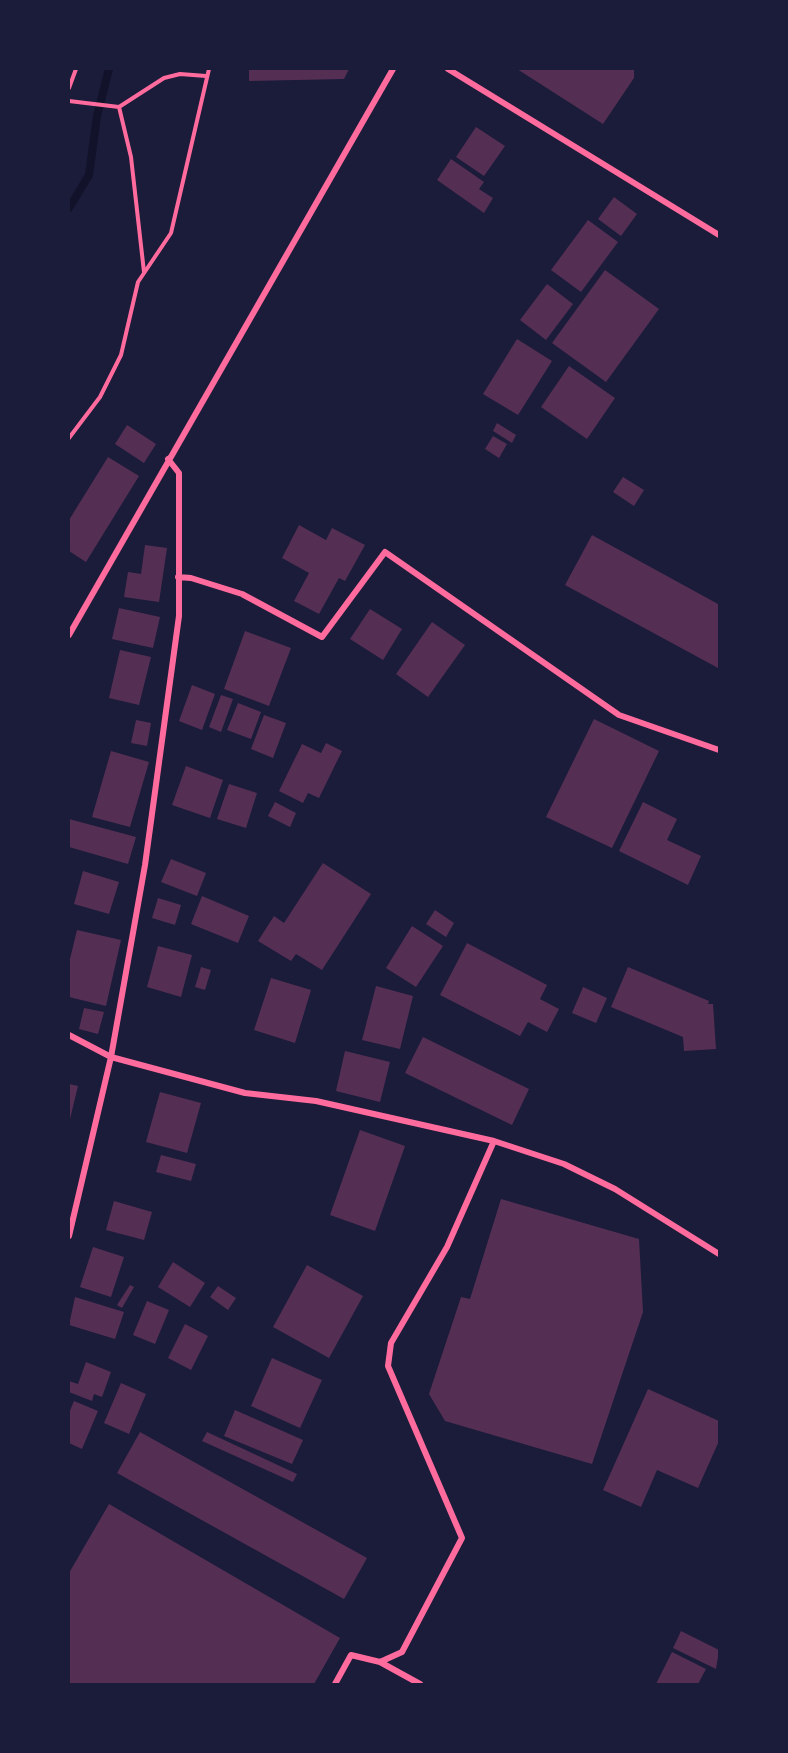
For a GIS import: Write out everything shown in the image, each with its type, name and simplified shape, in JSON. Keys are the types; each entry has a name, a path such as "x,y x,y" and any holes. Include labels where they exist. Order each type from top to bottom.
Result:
{"street":[{"path":"69,635 393,69"},
{"path":"448,69 719,236"},
{"path":"69,1236 111,1057 145,865 178,616 179,473 168,459"},
{"path":"178,577 191,578 242,594 322,637 385,552 619,715 719,750"},
{"path":"69,1035 111,1057 245,1093 316,1101 494,1141 564,1164 615,1189 719,1254"},
{"path":"380,1662 402,1652 462,1538 388,1366 391,1343 447,1247 494,1141"},
{"path":"335,1684 351,1655 380,1662 420,1684"}],"path":[{"path":"69,88 76,69"},
{"path":"69,438 100,397 121,355 138,282 171,233 194,143 209,69"},
{"path":"69,100 119,107 164,78 180,74 206,76"},
{"path":"119,107 131,157 144,273"}],"building":[{"path":"249,69 349,69 344,79 249,81"},
{"path":"517,69 634,69 634,78 603,124"},
{"path":"476,127 505,146 484,176 456,157"},
{"path":"451,159 484,182 479,189 493,198 484,213 437,180"},
{"path":"614,197 637,214 621,236 598,219"},
{"path":"588,220 618,242 581,292 551,270"},
{"path":"605,270 659,309 606,382 552,343"},
{"path":"547,284 573,304 546,340 520,320"},
{"path":"517,339 552,361 518,415 483,394"},
{"path":"569,366 615,398 587,439 541,407"},
{"path":"497,423 516,435 512,443 493,431"},
{"path":"127,425 156,444 144,463 115,444"},
{"path":"493,436 507,444 499,458 485,449"},
{"path":"108,457 139,476 86,562 69,551 69,520"},
{"path":"623,477 644,490 634,506 613,492"},
{"path":"299,525 326,540 332,528 365,545 345,581 339,578 319,614 294,601 309,573 282,558"},
{"path":"592,535 718,604 718,668 565,585"},
{"path":"145,545 167,548 159,602 124,597 128,572 141,574"},
{"path":"119,608 160,617 153,648 112,639"},
{"path":"370,609 402,629 383,660 350,639"},
{"path":"432,622 465,645 428,697 396,674"},
{"path":"245,631 291,648 269,706 224,689"},
{"path":"120,650 151,657 139,705 109,698"},
{"path":"192,685 215,694 202,730 179,721"},
{"path":"221,695 233,699 221,732 209,727"},
{"path":"238,703 261,712 251,739 227,730"},
{"path":"264,715 286,723 273,758 251,749"},
{"path":"594,719 659,751 612,848 546,817"},
{"path":"136,720 151,723 147,746 131,743"},
{"path":"326,743 342,751 319,798 308,793 303,803 279,791 302,744 321,753"},
{"path":"111,751 149,762 130,827 92,817"},
{"path":"186,766 223,780 210,818 172,805"},
{"path":"229,784 257,793 246,828 217,819"},
{"path":"275,802 296,813 290,827 268,816"},
{"path":"643,802 677,819 667,840 701,856 688,885 619,851"},
{"path":"69,819 136,837 128,864 69,847"},
{"path":"171,859 206,873 197,896 161,882"},
{"path":"323,863 371,894 322,970 296,954 291,961 258,941 274,916 284,923"},
{"path":"83,871 119,882 109,914 74,904"},
{"path":"202,896 249,916 238,943 191,924"},
{"path":"158,898 181,905 175,925 152,918"},
{"path":"435,910 454,923 446,937 426,924"},
{"path":"412,926 443,946 416,987 386,968"},
{"path":"77,930 121,940 106,1006 69,997 69,963"},
{"path":"467,943 547,985 540,999 559,1009 547,1032 528,1022 520,1036 440,995"},
{"path":"158,946 192,955 181,997 147,987"},
{"path":"201,967 211,970 205,990 195,987"},
{"path":"628,967 709,1001 708,1004 713,1004 716,1049 684,1051 683,1037 611,1007"},
{"path":"271,978 311,990 295,1043 254,1030"},
{"path":"376,986 413,996 400,1049 362,1040"},
{"path":"583,987 607,998 596,1023 572,1013"},
{"path":"84,1008 104,1012 98,1034 79,1029"},
{"path":"423,1037 529,1089 512,1125 405,1073"},
{"path":"345,1051 390,1062 380,1102 336,1091"},
{"path":"69,1084 78,1086 70,1119 69,1119"},
{"path":"160,1092 201,1103 187,1153 146,1142"},
{"path":"360,1130 405,1146 375,1231 330,1215"},
{"path":"161,1155 196,1164 191,1181 156,1172"},
{"path":"501,1199 639,1239 643,1312 592,1464 445,1421 429,1394 461,1297 470,1299"},
{"path":"114,1201 152,1212 144,1240 106,1230"},
{"path":"93,1247 124,1257 111,1297 80,1287"},
{"path":"173,1262 205,1283 190,1307 158,1287"},
{"path":"307,1265 363,1296 329,1358 273,1327"},
{"path":"130,1285 134,1287 122,1308 117,1305"},
{"path":"218,1286 236,1298 228,1310 210,1297"},
{"path":"75,1297 124,1312 115,1339 69,1325"},
{"path":"147,1301 169,1310 155,1344 133,1335"},
{"path":"185,1324 208,1336 191,1370 168,1358"},
{"path":"272,1358 322,1380 300,1428 251,1406"},
{"path":"86,1362 111,1372 102,1397 94,1394 92,1401 69,1392 69,1381 78,1384"},
{"path":"121,1383 146,1394 129,1434 104,1423"},
{"path":"648,1389 719,1421 719,1441 698,1488 657,1470 641,1507 603,1490"},
{"path":"74,1401 98,1411 82,1449 69,1443 69,1413"},
{"path":"235,1410 303,1440 292,1464 224,1436"},
{"path":"140,1432 367,1558 344,1599 117,1473"},
{"path":"207,1432 297,1474 293,1482 202,1441"},
{"path":"109,1504 340,1638 314,1684 69,1684 69,1573"},
{"path":"681,1631 719,1650 716,1669 673,1648"},
{"path":"672,1652 706,1669 698,1684 656,1684"}],"waterway":[{"path":"69,208 89,175 97,116 109,69"}]}
